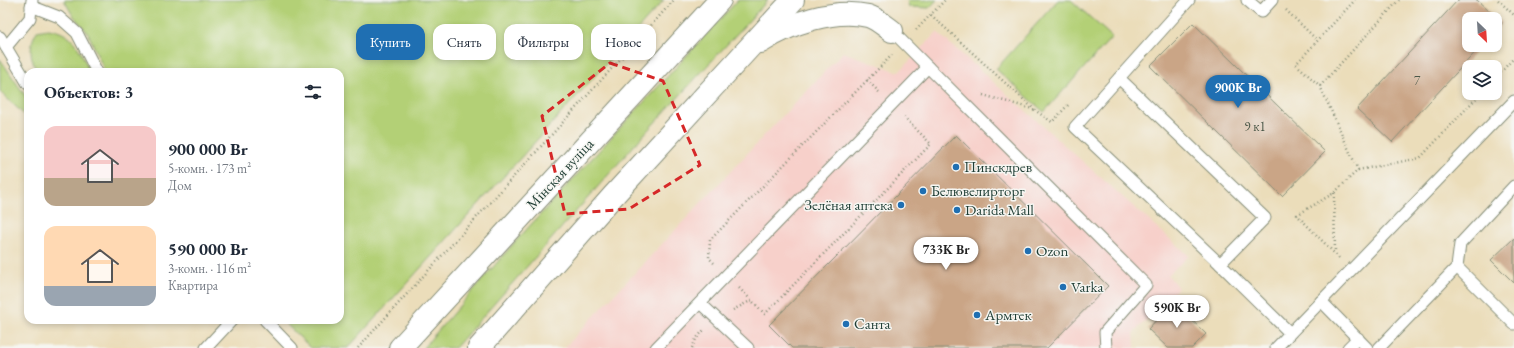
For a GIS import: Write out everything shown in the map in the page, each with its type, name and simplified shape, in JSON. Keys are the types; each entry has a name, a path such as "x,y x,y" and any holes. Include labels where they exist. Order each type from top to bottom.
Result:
{"main road":[{"name":"Мінская вуліца","path":"400,348 720,0"},
{"path":"479,348 612,196 793,0"},
{"path":"873,0 876,8 892,31"},
{"path":"743,54 768,38 797,24 825,16 854,14 870,16 892,31"}],"lane":[{"path":"1189,0 1074,127 1220,264 1290,333"},
{"path":"1247,0 1261,12 1276,2"},
{"path":"6,48 30,18 31,3 59,17 78,34 95,68"},
{"path":"892,31 1146,284 1105,332 1106,348"},
{"path":"0,37 24,77"},
{"path":"656,348 928,67"},
{"path":"1119,78 1264,218 1220,264"},
{"path":"1276,348 1514,101"},
{"path":"1379,348 1457,267 1460,244 1514,186"},
{"path":"1457,267 1514,324"},
{"path":"1321,301 1367,348"},
{"path":"700,303 748,348"},
{"path":"206,348 228,324"},
{"path":"269,324 292,348"},
{"path":"1348,348 1358,338"}],"path":[{"path":"358,348 674,0"},
{"path":"1355,0 1296,64 1320,86 1358,170"},
{"path":"1320,86 1398,0"},
{"path":"1498,0 1514,15"},
{"path":"1276,2 1317,40"},
{"path":"931,14 1036,111 1052,122 1073,100"},
{"path":"1502,71 1514,58"},
{"path":"976,93 1036,111"},
{"path":"1352,270 1297,215 1334,193 1358,170 1420,158 1474,100"},
{"path":"1334,193 1335,254"}],"highlighted area":[{"path":"610,63 663,81 700,165 629,209 565,214 542,116"}],"shaded area":[{"path":"937,32 1189,256 1168,275 1178,288 1134,332 1135,348 564,348 843,52 899,72"}],"green space":[{"path":"64,0 664,0 642,24 591,24 591,60 610,60 348,348 311,348 286,324 344,324 344,68 103,68 88,33 72,14"},
{"path":"738,0 768,0 647,131 455,348 423,348 514,243"},
{"path":"907,0 937,0 929,8 909,7"},
{"path":"1058,0 1071,0 1112,37 1044,112 996,69"},
{"path":"48,29 57,31 70,38 83,56 88,68 36,68 33,62 31,46 37,31"},
{"path":"0,59 24,94 24,114 0,92"}],"building":[{"path":"1458,0 1477,0 1490,12 1462,12 1462,52 1476,52 1468,60 1462,60 1462,67 1392,142 1357,109"},
{"path":"1193,23 1325,152 1282,196 1150,66"},
{"name":"Darida Mall","path":"956,135 1108,286 1047,348 792,348 769,325"},
{"path":"1514,238 1514,283 1491,260"},
{"path":"1173,302 1206,334 1192,348 1168,348 1148,329"}],"place":[{"name":"Пинскдрев","path":"956,167"},
{"name":"Белювелирторг","path":"923,191"},
{"name":"Зелёная аптека","path":"901,205"},
{"name":"Darida Mall","path":"957,210"},
{"name":"Ozon","path":"1028,251"},
{"name":"Varka","path":"1063,287"},
{"name":"Армтек","path":"977,315"},
{"name":"Санта","path":"846,324"}]}
